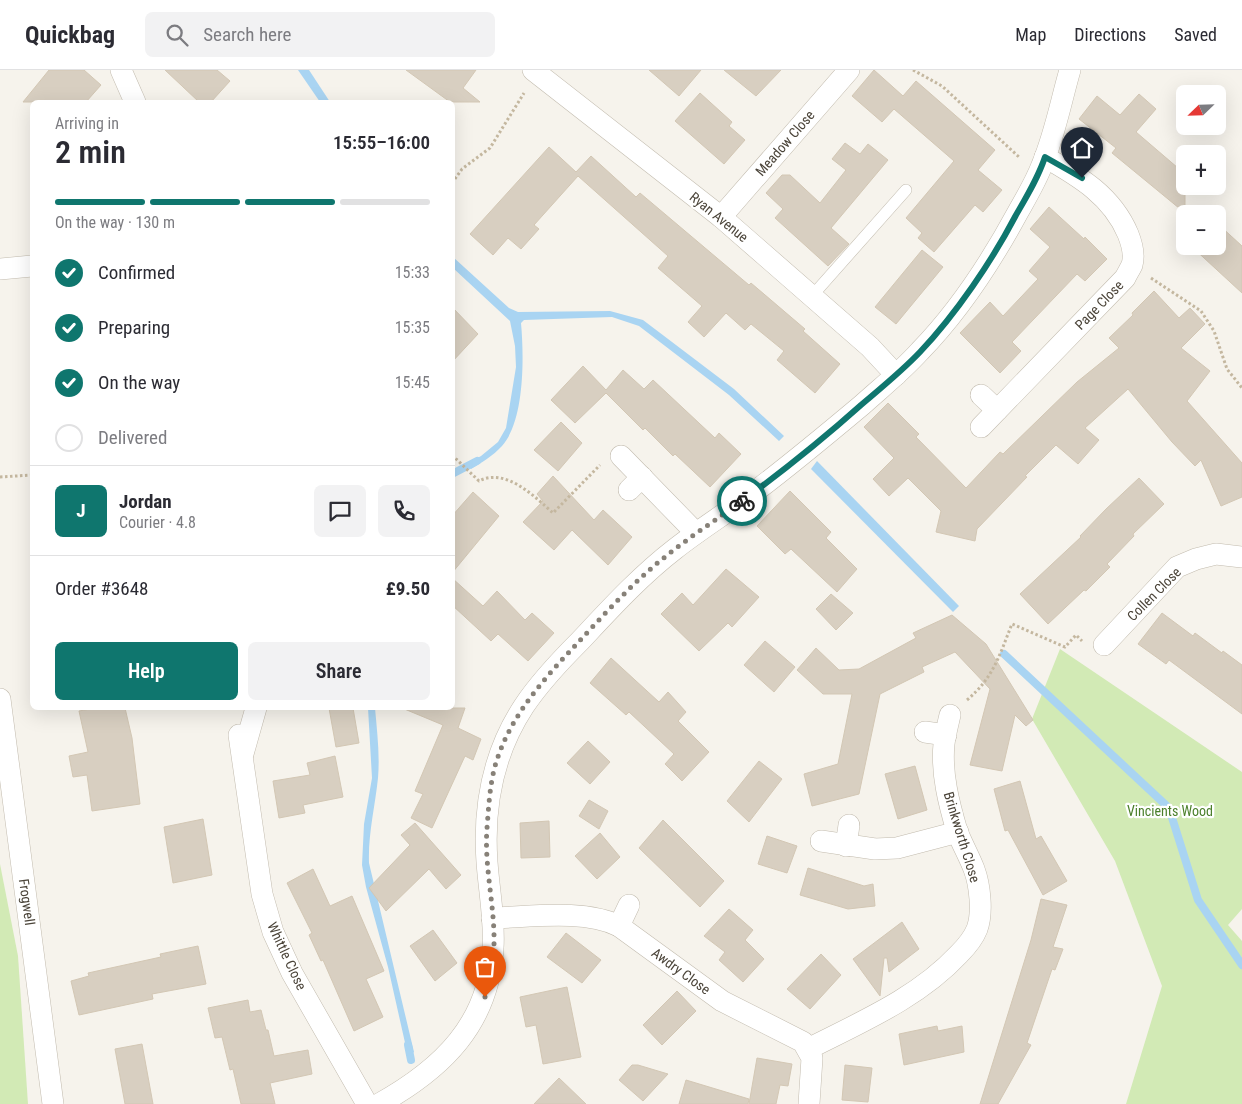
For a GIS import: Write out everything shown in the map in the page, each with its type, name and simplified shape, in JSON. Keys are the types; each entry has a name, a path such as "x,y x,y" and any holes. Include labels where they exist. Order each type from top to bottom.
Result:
{"street":[{"path":"122,70 134,100"},
{"name":"Meadow Close","path":"721,217 849,70"},
{"path":"379,1104 420,1079 449,1052 471,1025 485,997 494,944 486,859 489,797 498,755 507,735 530,697 595,624 653,567 696,533 782,471 896,375 921,351 1001,245 1042,166 1070,70"},
{"name":"Ryan Avenue","path":"534,71 721,217 870,347 896,375"},
{"path":"1042,166 1086,182 1112,206 1123,222 1131,240 1133,251 1132,265"},
{"name":"Page Close","path":"981,427 1124,278 1132,265"},
{"path":"0,269 30,266"},
{"path":"981,395 998,410"},
{"path":"621,456 636,484 696,533"},
{"name":"Collen Close","path":"1104,645 1177,568 1196,559 1216,554 1242,557"},
{"name":"Frogwell","path":"0,699 53,1104"},
{"path":"243,757 255,710"},
{"name":"Brinkworth Close","path":"808,1049 914,992 937,975 968,944 977,929 980,903 975,872 958,832 949,798 944,767 946,735 950,714"},
{"path":"925,732 946,735"},
{"name":"Whittle Close","path":"239,735 262,894 273,932 292,973 366,1104"},
{"path":"846,846 849,825"},
{"path":"821,841 875,849 897,848 958,832"},
{"path":"619,926 628,906"},
{"name":"Awdry Close","path":"492,918 573,916 601,919 619,926 722,1001 790,1034 803,1042 808,1049"},
{"path":"808,1049 812,1058 809,1104"}],"lane":[{"path":"812,296 906,190"}],"path":[{"path":"913,70 942,86 1042,166"},
{"path":"455,179 462,169 490,148 534,71"},
{"path":"1132,265 1201,311 1214,331 1227,370 1242,388"},
{"path":"455,458 479,481 493,478 512,483 530,493 554,514 606,459 621,456"},
{"path":"0,477 30,475"},
{"path":"950,714 980,688 992,673 1012,624 1065,647 1076,635 1095,653 1104,645"}],"green space":[{"name":"Vincients Wood","path":"1060,649 1242,772 1242,909 1228,925 1242,941 1242,1104 1126,1104 1162,986 1115,861 1032,719"},
{"path":"0,864 18,956 28,1104 0,1104"}],"water":[{"path":"298,70 309,70 329,100 319,100"},
{"path":"455,259 509,308 518,312 610,311 643,320 734,389 784,436 779,441 729,395 639,326 612,317 524,320 521,323 523,352 519,404 510,435 491,456 471,469 467,464 481,456 498,442 506,428 516,367 515,346 510,321 455,270"},
{"path":"817,461 959,606 953,612 811,469"},
{"path":"368,710 375,710 379,761 369,863 414,1052 408,1056 362,865 364,824 372,778"}],"building":[{"path":"49,70 84,70 101,85 88,100 30,100 30,102 23,102"},
{"path":"165,70 217,70 230,81 213,100 197,100"},
{"path":"406,70 476,70 463,88 480,102 455,102 455,100 447,100"},
{"path":"649,70 701,70 679,96"},
{"path":"724,70 781,70 756,96"},
{"path":"874,70 903,96 916,81 995,150 978,170 1002,190 983,212 975,205 934,252 918,238 922,233 906,218 954,161 894,109 882,122 852,96"},
{"path":"700,93 732,122 729,126 745,140 724,164 675,121"},
{"path":"1139,94 1156,109 1136,132 1176,166 1176,195 1185,195 1185,205 1176,206 1112,153 1116,148 1079,119 1097,96 1120,115"},
{"path":"845,143 860,154 868,144 888,160 831,228 849,244 828,266 775,218 783,209 766,193 782,175 790,175 820,203 846,170 832,159"},
{"path":"549,147 576,172 591,156 636,197 640,193 749,285 751,283 805,329 803,331 840,364 815,393 777,360 784,351 751,324 745,330 726,313 704,337 688,322 702,306 658,268 668,256 578,176 534,225 539,229 521,249 508,238 493,255 470,234"},
{"path":"1049,207 1084,239 1085,237 1107,259 1085,281 1077,274 1012,342 1021,351 1000,373 960,333 990,302 1003,316 1038,279 1029,271 1050,247 1030,229"},
{"path":"1226,231 1242,246 1242,293 1201,255 1226,255"},
{"path":"922,250 943,267 896,324 875,307"},
{"path":"1154,291 1179,318 1190,308 1205,324 1181,348 1210,371 1187,401 1242,463 1242,497 1221,506 1201,460 1195,466 1172,442 1128,389 1085,428 1099,440 1078,464 1056,445 977,529 975,541 936,532 941,511 908,478 889,496 873,479 894,458 864,427 888,403 919,434 916,437 966,488 1000,452 1003,454 1077,382 1119,348 1109,338"},
{"path":"455,310 478,334 455,359"},
{"path":"583,366 606,390 623,370 644,389 653,380 715,438 719,433 741,454 710,487 675,454 673,456 645,428 643,430 606,393 575,423 551,400"},
{"path":"561,422 582,443 558,471 534,450"},
{"path":"553,476 594,520 603,510 632,537 608,565 572,530 554,550 523,522 543,501 537,494"},
{"path":"1139,478 1164,504 1133,534 1134,536 1107,564 1110,567 1048,624 1020,594 1081,537 1106,509"},
{"path":"790,491 831,532 826,538 857,569 837,592 791,549 785,554 757,526"},
{"path":"473,492 499,516 455,569 455,513"},
{"path":"726,569 759,597 732,627 728,623 699,651 661,614 682,593 693,605"},
{"path":"455,581 483,606 497,591 525,620 532,613 554,633 528,661 498,634 491,641 455,608"},
{"path":"831,594 853,613 836,630 816,609"},
{"path":"1162,613 1193,636 1195,633 1242,665 1242,714 1169,660 1166,664 1138,644"},
{"path":"952,615 986,644 1033,720 1026,726 1015,715 1002,771 970,765 990,689 955,652 922,667 924,672 880,694 859,794 812,806 804,774 838,764 852,694 823,694 797,670 816,648 839,670 859,669 916,638 913,633"},
{"path":"765,641 795,667 774,692 744,665"},
{"path":"611,658 659,702 668,692 686,712 678,721 709,752 682,781 665,764 674,754 629,712 626,715 590,683"},
{"path":"455,708 465,708 458,728 481,739 473,760 465,756 432,828 411,818 423,794 415,791 443,725 407,710 455,710"},
{"path":"125,710 132,738 140,804 92,811 87,775 73,777 69,756 88,752 79,711"},
{"path":"329,710 353,710 359,743 336,747"},
{"path":"588,741 610,762 590,784 567,763"},
{"path":"335,756 343,797 303,805 305,813 279,818 273,781 310,775 307,763"},
{"path":"759,761 782,779 749,822 727,801"},
{"path":"915,766 927,810 898,819 885,774"},
{"path":"1020,781 1036,839 1041,836 1067,881 1043,895 1008,830 1005,831 994,789"},
{"path":"589,800 608,811 599,829 579,816"},
{"path":"203,819 212,875 173,883 164,827"},
{"path":"663,820 724,881 700,907 639,848"},
{"path":"549,821 550,857 521,858 520,823"},
{"path":"415,823 461,875 446,889 429,869 386,911 369,888 410,845 401,835"},
{"path":"600,833 620,857 597,879 575,856"},
{"path":"767,836 797,846 787,873 758,864"},
{"path":"808,868 864,886 873,884 875,906 848,909 800,895"},
{"path":"313,869 330,906 352,896 384,971 366,979 383,1017 354,1031 323,960 321,961 309,935 312,933 287,883"},
{"path":"1041,899 1067,905 1053,947 1063,949 1055,970 1052,969 1027,1043 1031,1045 998,1104 980,1104 1031,940"},
{"path":"729,909 753,930 745,940 764,959 743,982 719,960 725,952 704,936"},
{"path":"902,922 919,949 889,972 887,958 884,958 880,996 853,959"},
{"path":"433,930 457,963 435,981 410,946"},
{"path":"566,933 601,960 582,983 547,957"},
{"path":"198,946 206,984 152,994 153,999 79,1015 71,981 89,976 88,973 161,957 160,954"},
{"path":"821,954 841,975 810,1009 787,989"},
{"path":"567,987 581,1057 543,1064 536,1025 526,1027 520,997"},
{"path":"677,991 696,1011 662,1045 643,1025"},
{"path":"248,1000 250,1012 261,1010 274,1056 308,1050 312,1074 270,1083 275,1104 241,1104 233,1069 230,1070 222,1037 215,1038 208,1008"},
{"path":"937,1026 938,1031 962,1026 964,1052 904,1065 899,1034"},
{"path":"142,1044 153,1104 125,1104 115,1049"},
{"path":"757,1058 792,1064 788,1086 780,1085 776,1104 749,1104"},
{"path":"632,1065 668,1074 643,1101 619,1080"},
{"path":"845,1065 872,1068 868,1102 842,1100"},
{"path":"559,1078 586,1104 534,1104"},
{"path":"686,1080 749,1099 748,1104 679,1104"}],"waterway":[{"path":"455,472 477,461"},
{"path":"1004,654 1169,808 1198,900 1242,965"},
{"path":"408,1045 411,1060"}],"way so far":[{"path":"485,997 494,944 486,859 489,797 498,755 507,735 530,697 602,617 653,567 696,533 742,501"}],"route":[{"path":"742,501 840,423 921,351 954,310 1001,245 1045,157 1082,178"}]}
